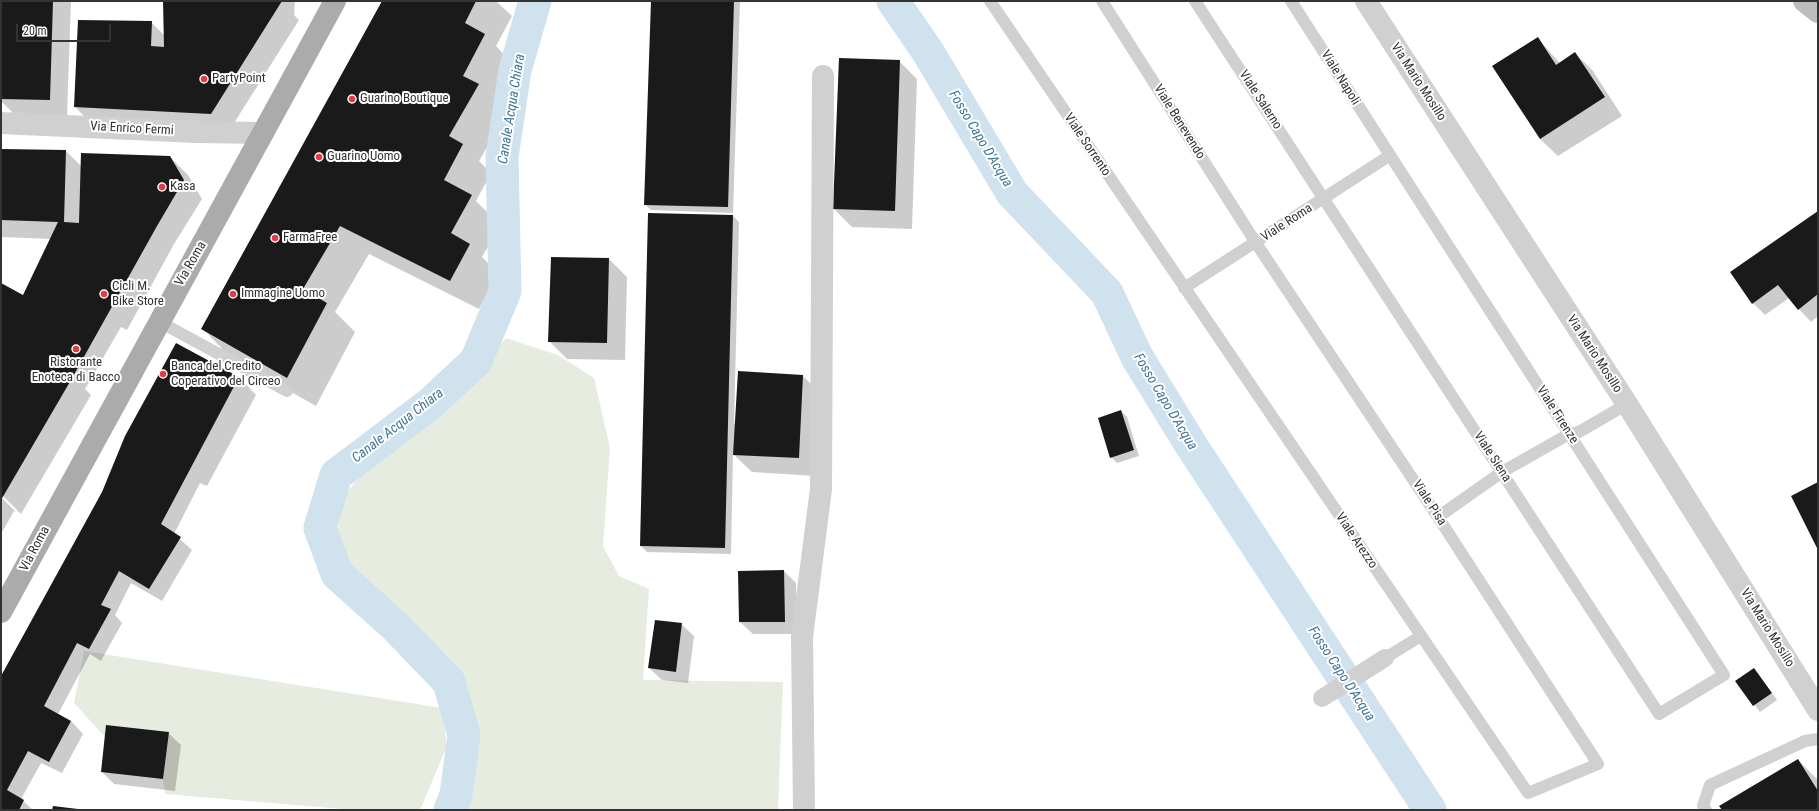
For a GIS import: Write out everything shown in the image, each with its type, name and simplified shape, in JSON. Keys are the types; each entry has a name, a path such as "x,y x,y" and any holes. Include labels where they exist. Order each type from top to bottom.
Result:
{"main road":[{"name":"Via Roma","path":"1,612 158,321 335,1"},
{"path":"1804,1 1818,12"}],"street":[{"name":"Via Mario Mosillo","path":"1366,1 1627,404 1818,710"},
{"path":"804,810 802,637 821,489 823,76"},
{"name":"Via Enrico Fermi","path":"1,123 196,132 263,133"},
{"path":"1322,698 1384,658"}],"lane":[{"name":"Viale Sorrento","path":"990,1 1184,288"},
{"name":"Viale Benevendo","path":"1102,1 1256,243"},
{"name":"Viale Salerno","path":"1195,1 1325,198"},
{"name":"Viale Napoli","path":"1291,1 1389,156"},
{"name":"Viale Roma","path":"1184,288 1389,156"},
{"name":"Viale Firenze","path":"1389,156 1724,675 1660,714"},
{"name":"Viale Siena","path":"1325,198 1660,714"},
{"name":"Viale Pisa","path":"1256,243 1438,517 1598,764 1528,793"},
{"name":"Viale Arezzo","path":"1184,288 1528,793"},
{"path":"158,321 287,391"},
{"path":"1438,517 1502,472 1569,434 1579,432 1627,404"},
{"path":"1384,658 1421,636"},
{"path":"1706,810 1703,806 1710,786 1805,741 1818,739"}],"shaded area":[{"path":"506,338 558,355 594,378 610,448 603,546 619,576 649,589 643,680 783,682 778,810 460,810 464,798 472,733 454,680 400,621 341,569 337,536 342,500 367,465 448,408"},
{"path":"84,651 442,708 447,746 420,810 355,810 165,794 163,779 169,732 106,725 105,737 74,703"}],"building":[{"path":"1,1 53,1 50,100 1,99"},
{"path":"163,1 282,1 211,114 74,107 78,20 152,21 151,46 164,47"},
{"path":"382,1 476,1 465,23 485,34 463,76 479,84 449,136 463,144 444,180 472,195 451,233 470,244 450,281 340,226 303,289 327,303 287,378 201,329"},
{"path":"651,1 734,1 728,207 644,205"},
{"path":"1538,37 1556,65 1575,52 1605,97 1540,139 1492,66"},
{"path":"839,58 900,60 895,211 833,209"},
{"path":"1,149 66,150 64,222 79,223 81,153 170,156 184,180 1,500 1,283 23,295 58,222 1,220"},
{"path":"1818,211 1818,294 1798,310 1778,285 1752,304 1730,272"},
{"path":"648,213 733,215 725,548 640,546"},
{"path":"551,257 609,258 607,343 548,342"},
{"path":"176,343 239,377 161,524 181,537 149,589 119,571 101,605 111,609 89,649 77,643 44,706 71,721 49,762 28,751 7,790 24,800 19,810 1,810 1,676 102,492 125,436"},
{"path":"738,371 803,375 799,458 733,455"},
{"path":"1121,410 1134,450 1110,458 1098,418"},
{"path":"1818,482 1818,547 1817,548 1791,496"},
{"path":"784,570 785,622 739,622 738,571"},
{"path":"655,620 682,623 676,672 648,668"},
{"path":"1754,668 1772,693 1753,706 1735,681"},
{"path":"106,725 169,732 163,779 101,772"},
{"path":"1798,759 1818,791 1818,810 1722,810 1719,806"},
{"path":"53,806 78,809 78,810 52,810"}],"waterway":[{"name":"Canale Acqua Chiara","path":"450,810 456,795 464,735 449,682 396,627 337,574 320,528 336,475 430,404 476,361 505,291 502,157 515,70 535,1"},
{"name":"Fosso Capo D'Acqua","path":"893,1 928,52 1012,193 1107,293 1137,357 1191,445 1430,810"}],"place":[{"name":"PartyPoint","path":"204,79"},
{"name":"Guarino Boutique","path":"352,99"},
{"name":"Guarino Uomo","path":"319,157"},
{"name":"Kasa","path":"162,187"},
{"name":"FarmaFree","path":"275,238"},
{"name":"Cicli M. Bike Store","path":"104,294"},
{"name":"Immagine Uomo","path":"233,294"},
{"name":"Ristorante Enoteca di Bacco","path":"76,349"},
{"name":"Banca del Credito Coperativo del Circeo","path":"163,374"}]}
